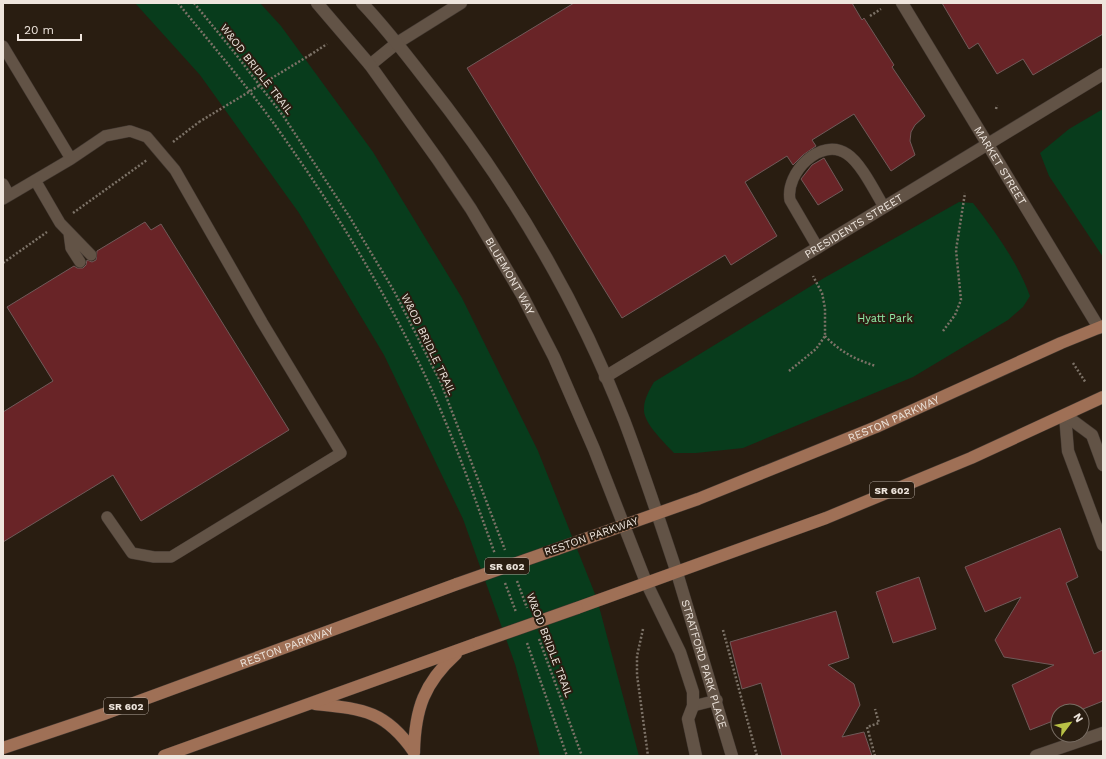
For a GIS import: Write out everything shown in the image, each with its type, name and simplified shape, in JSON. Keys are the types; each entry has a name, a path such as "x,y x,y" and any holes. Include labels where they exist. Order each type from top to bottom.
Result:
{"main road":[{"name":"RESTON PARKWAY","path":"3,748 104,714 457,584 698,499 876,427 1054,346 1101,327"},
{"name":"SR 602","path":"164,756 646,582 678,573 826,518 971,458 1103,398"},
{"path":"415,754 414,731 426,690 439,670 462,649"},
{"path":"309,704 366,710 391,724 402,735 415,754"}],"street":[{"name":"BLUEMONT WAY","path":"317,3 370,65 471,209 522,295 554,357 594,449 646,582"},
{"path":"362,3 397,43 462,125 500,181 565,294 605,377 623,419 678,573"},
{"path":"370,65 397,43 461,3"},
{"name":"MARKET STREET","path":"902,3 987,145 1101,327"},
{"name":"PRESIDENTS STREET","path":"605,377 1103,74"},
{"path":"1065,415 1092,435 1103,465"},
{"path":"1065,415 1068,451 1103,545"},
{"name":"STRATFORD PARK PLACE","path":"678,573 717,700 732,756"},
{"name":"STRATFORD PARK PLACE","path":"646,582 680,652 693,692 693,706 688,719 696,756"},
{"path":"1036,756 1103,733"}],"lane":[{"path":"3,46 71,159"},
{"path":"3,184 6,197 71,159 105,136 130,131 147,137 160,150 175,170 262,322 341,453 171,557 154,557 132,553 107,517"},
{"path":"818,248 790,200 789,193 794,176 800,166 809,158 830,150 845,153 854,160 884,207"},
{"path":"35,180 60,223 91,255"},
{"path":"69,233 71,248 80,262"},
{"path":"693,706 717,700"}],"path":[{"path":"178,3 289,144 384,295 417,358 446,425 496,556"},
{"name":"W&OD BRIDLE TRAIL","path":"194,3 284,116 349,216 394,291 441,383 506,551"},
{"path":"870,16 881,9"},
{"path":"3,263 199,122 327,44"},
{"path":"996,109 997,105"},
{"path":"943,331 955,315 961,300 956,250 964,193"},
{"path":"789,371 816,349 825,336 825,308 822,293 813,276"},
{"path":"825,336 847,355 876,366"},
{"path":"1073,363 1086,383"},
{"path":"503,578 516,615"},
{"name":"W&OD BRIDLE TRAIL","path":"517,580 528,609"},
{"path":"643,629 636,656 637,675 648,756"},
{"path":"723,630 757,756"},
{"path":"524,637 567,756"},
{"name":"W&OD BRIDLE TRAIL","path":"539,638 582,756"},
{"path":"875,709 879,723 867,727 875,756"}],"green space":[{"path":"135,3 260,3 281,26 373,152 462,298 538,451 597,599 639,756 540,756 515,664 463,519 384,355 299,213 200,75"},
{"path":"1103,109 1103,257 1049,176 1040,153 1069,129"},
{"name":"Hyatt Park","path":"959,202 973,203 990,225 1019,271 1030,296 1023,307 1008,320 913,377 743,448 696,453 674,453 660,438 647,420 644,409 647,395 654,382 824,278"}],"building":[{"path":"574,3 852,3 862,20 864,18 894,65 892,67 925,116 915,125 911,132 910,141 915,155 891,171 854,114 812,140 816,146 803,155 793,165 787,156 745,182 777,236 731,265 725,255 622,318 467,68"},
{"path":"942,3 1103,3 1103,34 1033,75 1023,59 997,74 978,43 969,49"},
{"path":"824,158 843,190 818,205 801,179 812,165"},
{"path":"145,222 151,230 161,224 289,430 141,521 113,475 3,542 3,412 53,381 7,307 74,266 77,268 83,268 86,265 87,260 92,262 96,260 97,251"},
{"path":"1060,528 1078,577 1066,583 1094,654 1103,650 1103,701 1090,706 1090,703 1050,703 1050,722 1030,730 1012,685 1054,665 1004,657 995,640 1021,597 985,612 965,567"},
{"path":"919,577 936,629 893,643 876,592"},
{"path":"836,611 849,658 828,665 854,684 860,705 842,737 864,732 872,756 782,756 761,683 742,689 730,642"}]}
